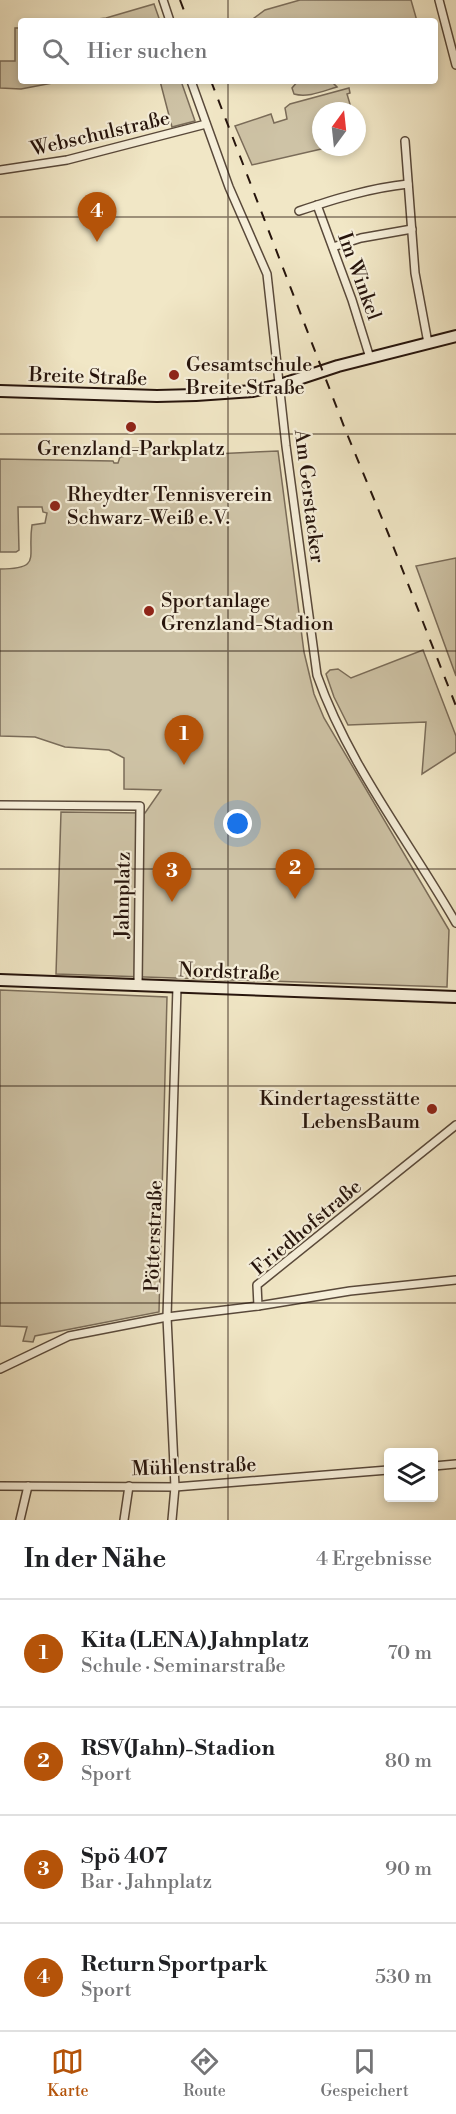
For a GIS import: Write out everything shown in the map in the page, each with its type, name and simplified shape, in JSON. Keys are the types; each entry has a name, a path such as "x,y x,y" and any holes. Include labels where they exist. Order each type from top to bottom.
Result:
{"main road":[{"name":"Breite Straße","path":"0,391 106,395 196,395 253,391 456,336"},
{"name":"Nordstraße","path":"0,980 456,997"}],"street":[{"path":"163,0 169,18"},
{"path":"439,0 456,65"},
{"name":"Am Gerstacker","path":"192,84 230,187 267,274 286,446 317,675 327,703 362,768 456,923"},
{"name":"Webschulstraße","path":"0,170 67,160 206,124"},
{"path":"405,141 417,293 428,343"},
{"path":"299,212 381,187 408,184"},
{"name":"Im Winkel","path":"317,205 370,358"},
{"path":"333,247 361,238 412,229"},
{"name":"Jahnplatz","path":"0,805 140,806 138,985"},
{"name":"Pötterstraße","path":"172,1520 175,1486 167,1317 177,987"},
{"name":"Friedhofstraße","path":"0,1369 69,1336 167,1317 258,1306 257,1285 456,1125"},
{"path":"258,1306 350,1291 456,1280"},
{"path":"438,1466 456,1464"},
{"name":"Mühlenstraße","path":"0,1485 175,1486 384,1470"},
{"path":"20,1520 28,1486"},
{"path":"124,1520 129,1486"}],"shaded area":[{"path":"300,0 411,0 416,18 254,18 265,10"},
{"path":"154,4 159,18 106,18"},
{"path":"15,28 18,28 18,84 47,84 21,89 0,88 0,61 15,61"},
{"path":"161,84 182,84 195,121 172,127"},
{"path":"295,84 334,84 337,87 305,95 294,94 292,88"},
{"path":"349,88 350,93 347,94 349,102 312,102 312,151 252,165 235,126 271,114 274,123 287,119 285,108 290,104"},
{"path":"130,448 171,448 171,456 278,451 304,652 314,694 324,718 449,930 447,987 56,974 61,812 145,813 161,790 124,789 124,758 109,750 65,747 35,737 0,736 0,569 22,567 28,564 31,553 32,525 45,523 47,513 43,512 42,507 18,507 19,550 0,552 0,459 113,461 118,463 120,457 130,453"},
{"path":"456,558 456,676 416,566"},
{"path":"423,650 456,736 456,752 422,774 426,722 348,725 326,674 330,670 338,669 351,678"},
{"path":"0,990 167,997 159,1312 35,1336 33,1342 23,1341 27,1327 0,1326"}],"railway":[{"path":"180,0 187,18"},
{"path":"212,84 345,429 456,706"}],"place":[{"name":"Return Sportpark","path":"97,242"},
{"name":"Gesamtschule Breite Straße","path":"174,375"},
{"name":"Grenzland-Parkplatz","path":"131,427"},
{"name":"Rheydter Tennisverein Schwarz-Weiß e.V.","path":"55,506"},
{"name":"Sportanlage Grenzland-Stadion","path":"149,611"},
{"name":"Kita (LENA) Jahnplatz","path":"184,765"},
{"name":"RSV(Jahn)-Stadion","path":"295,899"},
{"name":"Spö 407","path":"172,902"},
{"name":"Kindertagesstätte LebensBaum","path":"432,1109"}]}
